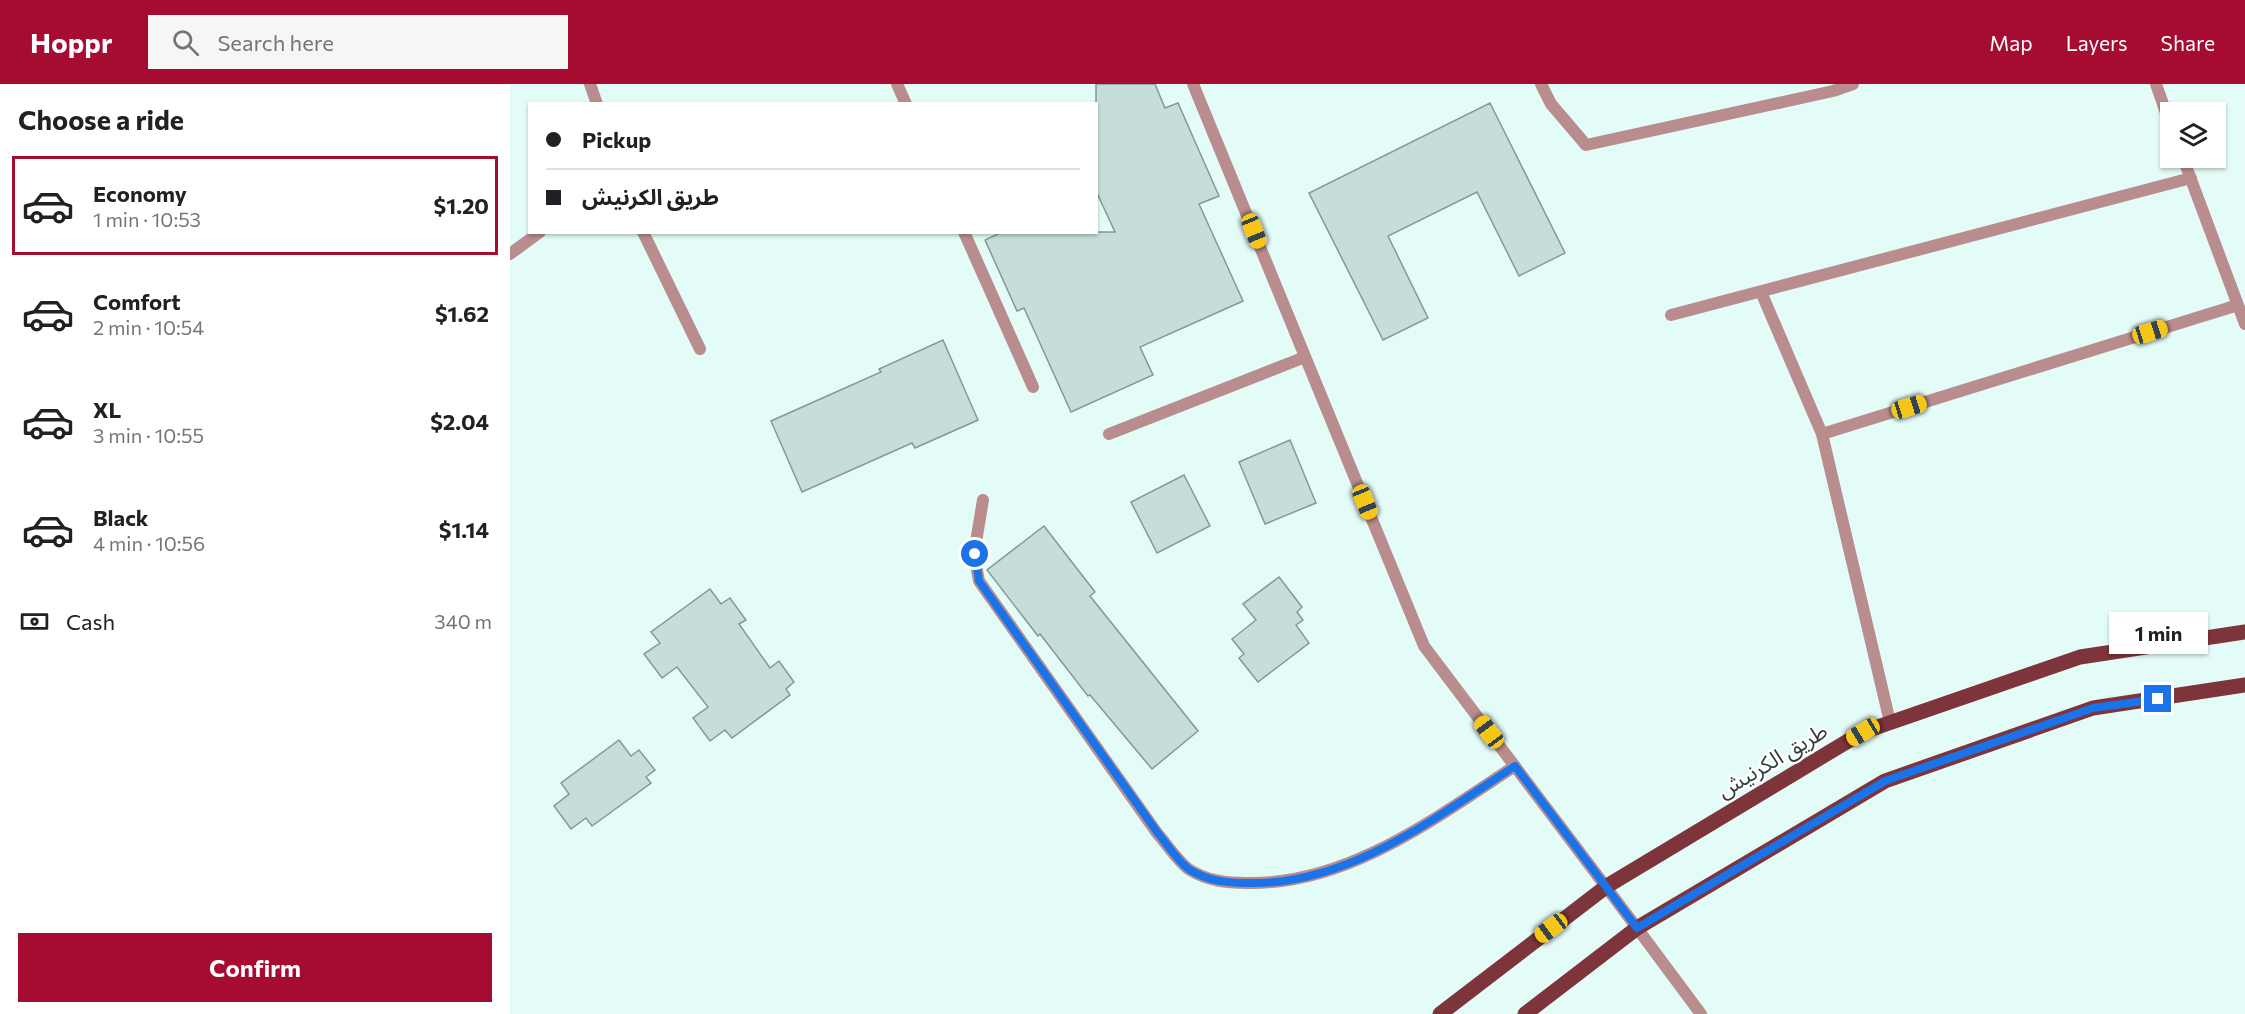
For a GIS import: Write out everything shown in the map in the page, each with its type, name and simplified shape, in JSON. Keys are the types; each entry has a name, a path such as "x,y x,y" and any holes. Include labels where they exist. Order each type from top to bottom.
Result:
{"main road":[{"name":"طريق الكرنيش","path":"1440,1014 1607,886 1863,732 2080,657 2245,632"},
{"path":"1525,1014 1637,928 1885,781 2093,708 2245,685"}],"street":[{"path":"590,84 596,102"},
{"path":"897,84 905,102"},
{"path":"1193,84 1424,646 1607,886 1701,1014"},
{"path":"1541,84 1551,104 1586,145 1833,91 1853,84"},
{"path":"2156,84 2162,102"},
{"path":"2187,168 2245,324"},
{"path":"1671,315 2191,178"},
{"path":"510,254 537,234"},
{"path":"645,234 700,349"},
{"path":"965,234 1033,387"},
{"path":"1761,292 1822,434 1890,722"},
{"path":"1822,434 2238,305"},
{"path":"1109,434 1305,357"},
{"path":"984,500 975,554 979,581 1157,832 1189,869 1221,883 1264,884 1335,868 1392,843 1515,766"}],"building":[{"path":"1096,84 1155,84 1165,108 1178,103 1219,196 1199,204 1243,301 1140,347 1153,375 1071,412 1024,308 1017,311 985,240 998,234 1115,232 1098,195 1098,102 1096,102"},
{"path":"1490,103 1565,253 1519,276 1477,192 1388,236 1428,318 1383,340 1309,193"},
{"path":"943,340 978,420 915,448 912,443 802,492 771,421 881,372 879,369"},
{"path":"1290,440 1316,503 1265,524 1239,462"},
{"path":"1184,475 1210,526 1157,553 1131,502"},
{"path":"1044,526 1095,592 1090,596 1198,731 1152,769 1090,695 1088,696 1040,634 1038,636 987,570"},
{"path":"1279,577 1302,607 1297,612 1303,620 1296,625 1309,643 1258,682 1239,658 1244,654 1232,639 1256,620 1243,604"},
{"path":"710,589 721,604 730,598 746,620 739,624 770,668 779,661 794,682 786,689 790,695 732,738 725,730 710,741 693,718 708,707 677,667 662,678 644,654 660,643 651,632"},
{"path":"619,740 631,756 639,750 655,770 646,777 651,783 592,826 586,818 571,829 554,806 569,794 561,783"}],"route":[{"path":"975,554 979,581 1157,832 1189,869 1221,883 1264,884 1335,868 1392,843 1431,821 1515,766 1637,928 1885,781 2093,708 2158,699"}]}
